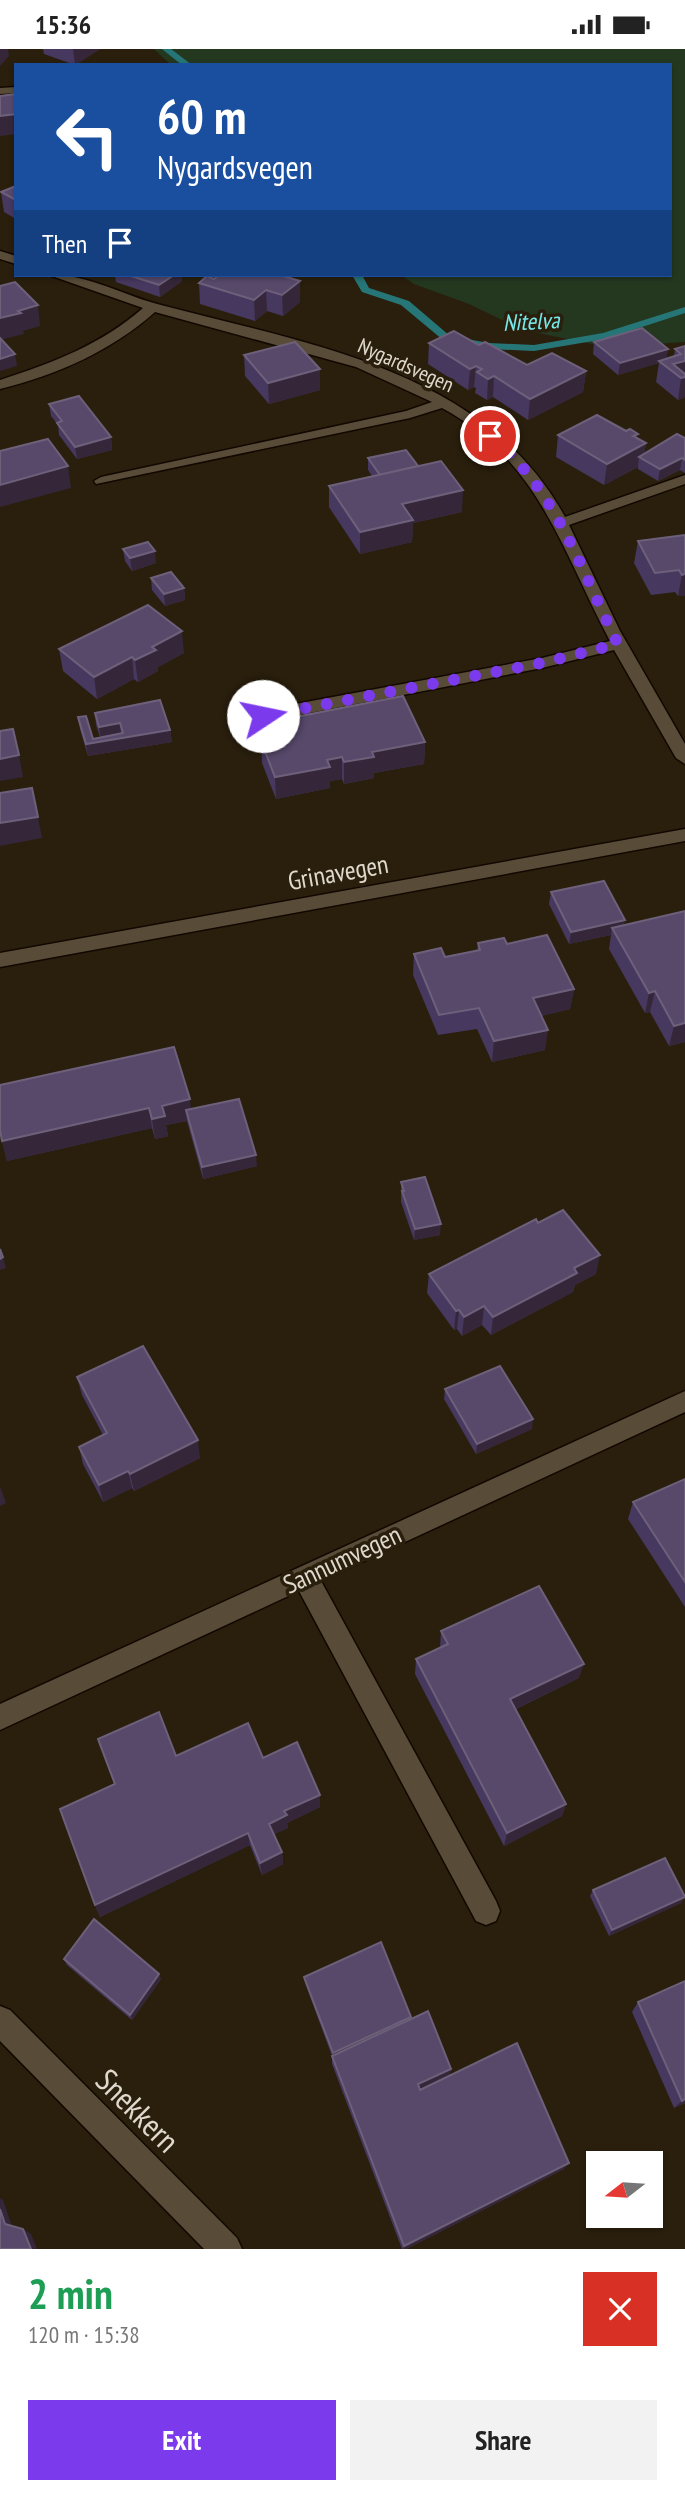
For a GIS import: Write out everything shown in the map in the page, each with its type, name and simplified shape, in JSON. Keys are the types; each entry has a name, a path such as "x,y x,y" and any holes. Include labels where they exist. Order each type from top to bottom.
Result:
{"street":[{"name":"Nygardsvegen","path":"62,277 152,307 354,363 444,402 505,448 534,479 561,523 618,644 685,758"},
{"path":"0,386 65,364 111,342 152,307"},
{"path":"101,481 410,414 444,402"},
{"path":"561,523 685,479"},
{"path":"263,716 542,663 618,644"},
{"name":"Grinavegen","path":"0,960 685,835"},
{"name":"Sannumvegen","path":"0,1717 685,1401"},
{"path":"305,1577 486,1911"},
{"name":"Snekkern","path":"0,2020 226,2249"}],"green space":[{"path":"154,49 685,49 685,342 607,347 523,330 469,304 414,284 404,277 672,277 672,63 169,63"}],"building":[{"path":"14,94 14,114 0,116 0,96"},
{"path":"14,187 14,199 1,192"},
{"path":"134,277 171,277 159,285"},
{"path":"206,277 287,277 300,281 282,295 266,290 254,300 199,283"},
{"path":"15,282 38,305 0,318 0,286"},
{"path":"642,328 668,349 620,363 594,342"},
{"path":"454,331 479,345 485,342 527,365 552,353 586,371 530,399 494,376 488,379 477,372 482,369 476,366 470,369 429,343"},
{"path":"0,338 15,354 0,359"},
{"path":"295,342 320,369 268,383 244,355"},
{"path":"685,346 685,361 673,364 685,374 685,377 681,378 659,361 681,354 675,349"},
{"path":"79,396 111,437 75,447 57,423 62,421 49,404"},
{"path":"597,415 626,431 630,429 638,434 633,436 646,443 607,464 558,435"},
{"path":"677,434 685,438 685,460 682,458 660,469 639,457"},
{"path":"48,439 68,466 0,485 0,451"},
{"path":"406,450 418,466 380,475 368,458"},
{"path":"441,461 463,490 402,504 413,520 360,532 329,486"},
{"path":"685,535 685,574 682,575 679,570 655,573 638,541"},
{"path":"148,542 155,551 130,558 123,549"},
{"path":"171,572 184,588 164,594 151,578"},
{"path":"148,605 182,631 152,647 156,650 135,660 132,657 94,677 59,649"},
{"path":"403,696 425,742 372,752 374,757 344,762 342,757 327,760 330,767 275,777 261,741 292,735 285,719"},
{"path":"160,700 170,730 86,744 78,717 86,716 93,739 123,733 120,723 99,727 95,713"},
{"path":"13,729 19,755 0,759 0,731"},
{"path":"32,788 38,817 0,823 0,793"},
{"path":"604,881 625,920 571,932 551,892"},
{"path":"685,911 685,1023 674,1026 655,991 649,993 612,928"},
{"path":"547,935 574,989 533,998 548,1030 494,1041 479,1008 439,1015 414,954 441,948 445,957 480,950 478,943 504,938 507,944"},
{"path":"174,1047 190,1099 162,1106 165,1116 152,1119 149,1108 2,1141 0,1085"},
{"path":"239,1099 256,1155 202,1167 186,1110"},
{"path":"425,1177 441,1224 415,1229 401,1182"},
{"path":"563,1210 600,1255 574,1268 577,1273 493,1317 484,1306 464,1317 459,1310 456,1311 429,1274 536,1219 538,1223"},
{"path":"143,1346 198,1440 130,1474 128,1471 99,1485 79,1447 107,1433 77,1377"},
{"path":"500,1366 533,1419 477,1444 445,1389"},
{"path":"685,1479 685,1582 633,1502"},
{"path":"539,1586 584,1664 510,1699 566,1804 507,1833 416,1659 448,1644 441,1631"},
{"path":"159,1712 176,1756 248,1723 263,1758 297,1742 320,1795 284,1811 287,1815 269,1824 282,1852 260,1863 248,1833 95,1905 60,1809 115,1784 98,1739"},
{"path":"665,1858 685,1897 612,1930 593,1890"},
{"path":"94,1919 159,1974 130,2015 64,1959"},
{"path":"381,1942 411,2017 333,2053 304,1977"},
{"path":"685,1981 685,2099 682,2101 638,2002"},
{"path":"428,2011 451,2069 418,2084 420,2090 517,2043 569,2163 404,2246 332,2056"},
{"path":"0,2209 5,2224 23,2229 31,2249 0,2249"}],"waterway":[{"name":"Nitelva","path":"166,49 185,63"},
{"name":"Nitelva","path":"358,277 365,290 405,303 447,338 489,346 534,348 605,336 685,310"}],"route":[{"path":"263,716 542,663 618,644 561,523 534,479 490,436"}]}
